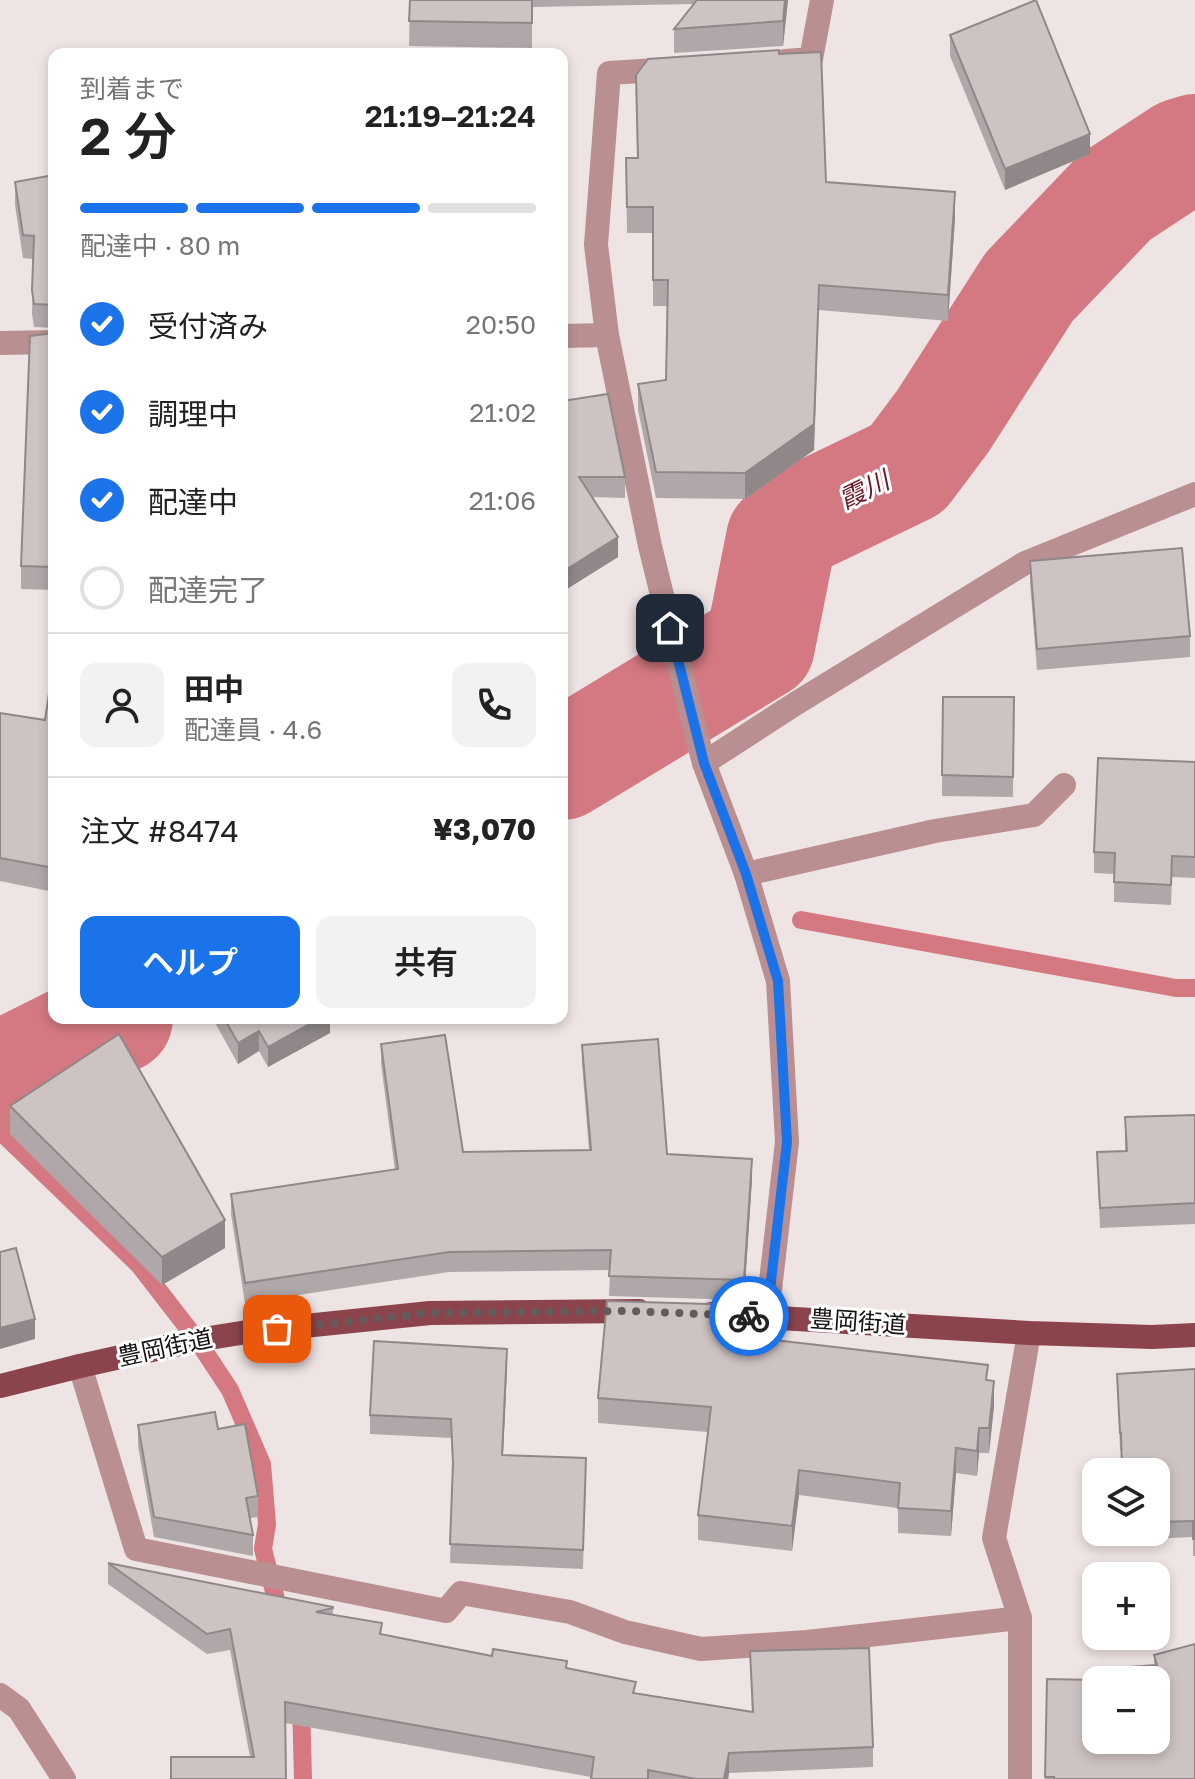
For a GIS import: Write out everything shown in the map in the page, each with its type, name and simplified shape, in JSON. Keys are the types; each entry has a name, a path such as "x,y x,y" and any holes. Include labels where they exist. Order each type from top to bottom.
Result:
{"main road":[{"name":"豊岡街道","path":"0,1386 197,1340 247,1332 430,1313 659,1312"},
{"name":"豊岡街道","path":"690,1313 1029,1333 1152,1337 1195,1335"}],"street":[{"path":"764,62 811,59 822,0"},
{"path":"702,67 609,73 596,245 607,335 650,546 697,737 746,874 778,981 787,1142 767,1316"},
{"path":"568,336 607,335"},
{"path":"0,343 48,342"},
{"path":"704,763 1025,563 1195,494"},
{"path":"746,874 935,831 1034,815 1064,785"},
{"path":"1020,1779 1020,1618 994,1538 1029,1333"},
{"path":"80,1366 136,1549 446,1611 461,1593 570,1612 625,1632 701,1649 807,1642 1020,1618"},
{"path":"0,1695 19,1709 64,1779"}],"building":[{"path":"410,0 532,0 532,23 409,21"},
{"path":"697,0 785,0 783,21 674,29"},
{"path":"1036,0 1090,134 1005,169 950,35"},
{"path":"779,50 779,54 821,52 826,182 955,192 948,295 819,285 814,424 745,473 656,472 638,384 666,380 668,280 653,280 653,207 627,207 626,158 638,158 636,75 648,59"},
{"path":"48,176 48,305 34,304 34,236 23,235 15,182"},
{"path":"48,334 48,567 21,566 30,336"},
{"path":"608,394 625,477 579,477 618,537 568,568 568,400"},
{"path":"1182,548 1190,636 1037,649 1030,561"},
{"path":"943,697 1014,697 1013,777 942,775"},
{"path":"48,700 48,867 0,858 0,713 45,720"},
{"path":"1098,758 1195,762 1195,857 1172,856 1171,885 1114,882 1115,853 1094,852"},
{"path":"227,1024 309,1024 268,1047 259,1031 238,1043"},
{"path":"119,1034 225,1220 162,1257 10,1106"},
{"path":"445,1035 463,1152 591,1150 582,1045 658,1039 667,1154 752,1159 744,1280 609,1276 611,1250 449,1252 245,1283 231,1194 398,1169 381,1044"},
{"path":"1195,1115 1195,1203 1100,1208 1097,1152 1127,1151 1125,1117"},
{"path":"16,1248 35,1319 0,1328 0,1252"},
{"path":"607,1301 742,1305 740,1336 988,1365 986,1380 994,1381 989,1428 979,1428 977,1451 956,1448 951,1511 898,1508 900,1483 799,1470 792,1526 698,1515 711,1407 598,1398"},
{"path":"374,1341 507,1349 502,1455 586,1458 583,1550 450,1544 451,1419 370,1415"},
{"path":"1195,1369 1195,1539 1193,1521 1170,1522 1170,1458 1122,1458 1117,1374"},
{"path":"215,1412 218,1429 245,1424 258,1496 246,1498 253,1535 154,1517 138,1425"},
{"path":"108,1563 333,1607 316,1612 382,1623 380,1634 492,1656 493,1649 567,1661 566,1668 636,1682 633,1693 753,1712 750,1651 869,1648 873,1747 729,1753 724,1779 696,1779 648,1770 648,1779 591,1779 594,1757 285,1702 286,1779 171,1779 171,1757 254,1757 230,1629 207,1634"},
{"path":"1195,1644 1195,1779 1045,1777 1047,1679 1082,1680 1082,1754 1170,1754 1170,1666 1143,1666 1157,1665 1154,1655"}],"waterway":[{"name":"霞川","path":"568,761 760,645 781,539 797,522 907,469 943,421 1029,287 1115,197 1182,153 1195,149"},
{"path":"801,920 1176,988 1195,988"},
{"name":"霞川","path":"0,1077 106,1024"},
{"path":"0,1131 139,1265 197,1340 230,1390 262,1464 267,1524 263,1549 281,1619"},
{"path":"301,1702 303,1779"}],"way so far":[{"path":"277,1329 430,1313 628,1311 749,1316"}],"route":[{"path":"670,628 704,763 746,874 778,981 787,1142 767,1316 749,1316"}]}
